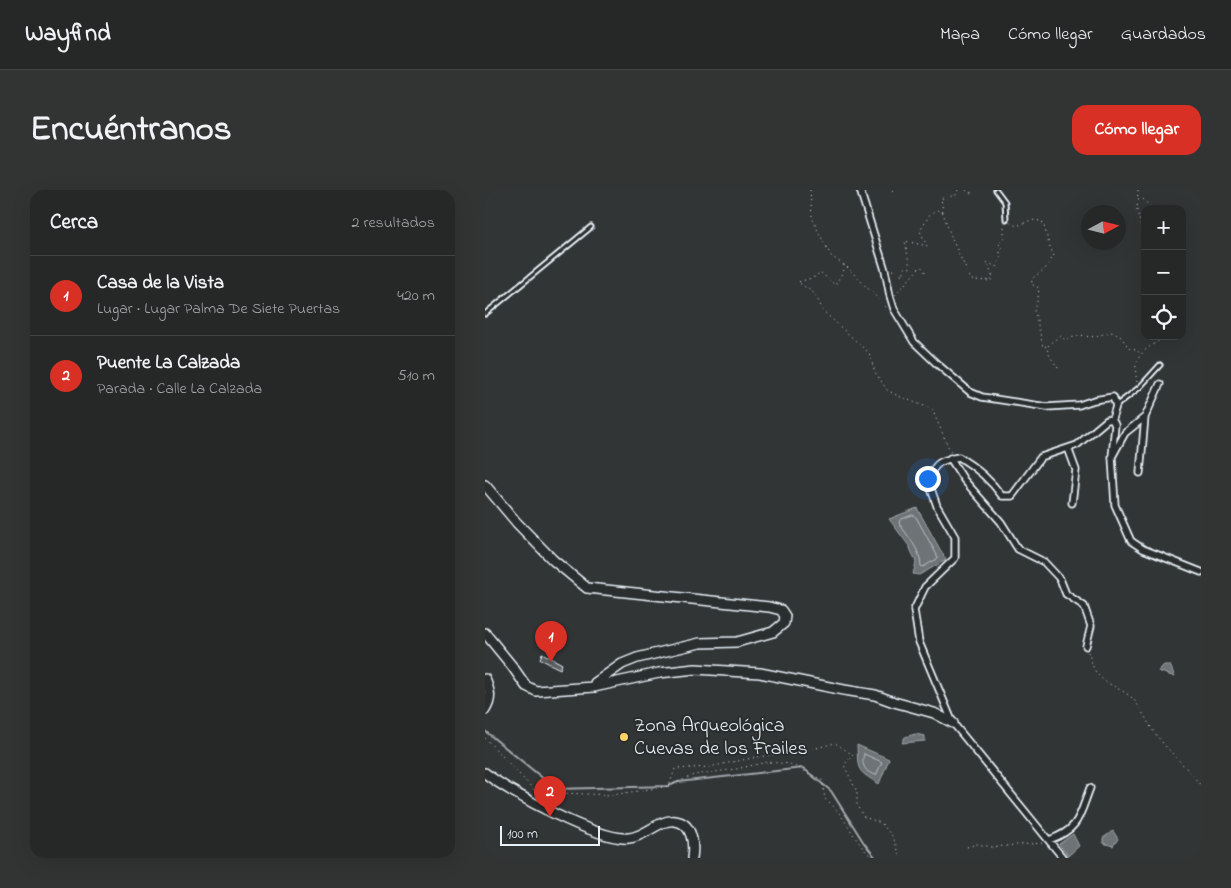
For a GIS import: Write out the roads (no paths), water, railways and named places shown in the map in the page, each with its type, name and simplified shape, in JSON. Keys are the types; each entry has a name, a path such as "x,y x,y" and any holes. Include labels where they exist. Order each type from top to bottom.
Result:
{"street":[{"path":"860,190 885,270 894,309 914,342 970,392 982,397 1047,407 1079,406 1094,400 1113,398 1116,406 1112,419 1115,425 1111,457 1115,505 1131,541 1143,549 1201,572"},
{"path":"1140,473 1145,417 1160,384"},
{"path":"1111,457 1125,433 1145,417"},
{"path":"1063,858 953,723 919,642 914,610 925,587 955,558 955,537 937,506 928,480 933,467 944,460 959,457 977,468 1002,496 1012,496 1041,457 1077,444 1107,420 1112,419"},
{"path":"1068,448 1076,470 1072,503"},
{"path":"951,458 964,480 1001,522 1018,550 1044,562 1060,579 1065,594 1084,606 1091,626 1086,646"},
{"path":"485,485 517,523 553,560 587,588 769,608 781,610 785,616 784,623 773,632 737,642 700,643 637,658 622,664 595,682 594,687"},
{"path":"485,633 513,666 526,686 536,691 594,687 675,670 737,670 875,695 933,713 953,723"},
{"path":"485,679 490,692 487,706"},
{"path":"485,773 501,785 542,808 588,828 616,837 629,838 639,836 665,822 675,821 685,825 693,841 692,858"},
{"path":"1049,840 1063,835 1076,825 1090,788"}],"lane":[{"path":"996,190 1005,202 1006,219"},
{"path":"485,314 591,227"},
{"path":"1116,406 1140,387 1160,365"}],"water":[{"path":"917,508 946,560 919,575 913,574 916,562 909,546 889,519"},
{"path":"1164,665 1170,665 1175,677 1158,671"},
{"path":"915,734 925,736 925,741 902,743 905,737"},
{"path":"857,745 889,759 879,784 866,776 860,769"},
{"path":"1113,831 1118,839 1113,846 1103,843 1103,838"},
{"path":"1073,834 1079,846 1068,856 1059,844"}],"waterway":[{"path":"485,731 556,789 669,786 678,782 803,768 831,791 864,843 876,858"}],"place":[{"name":"Casa de la Vista","path":"551,662"},
{"name":"Zona Arqueológica Cuevas de los Frailes","path":"624,737"},
{"name":"Puente La Calzada","path":"550,817"}]}
